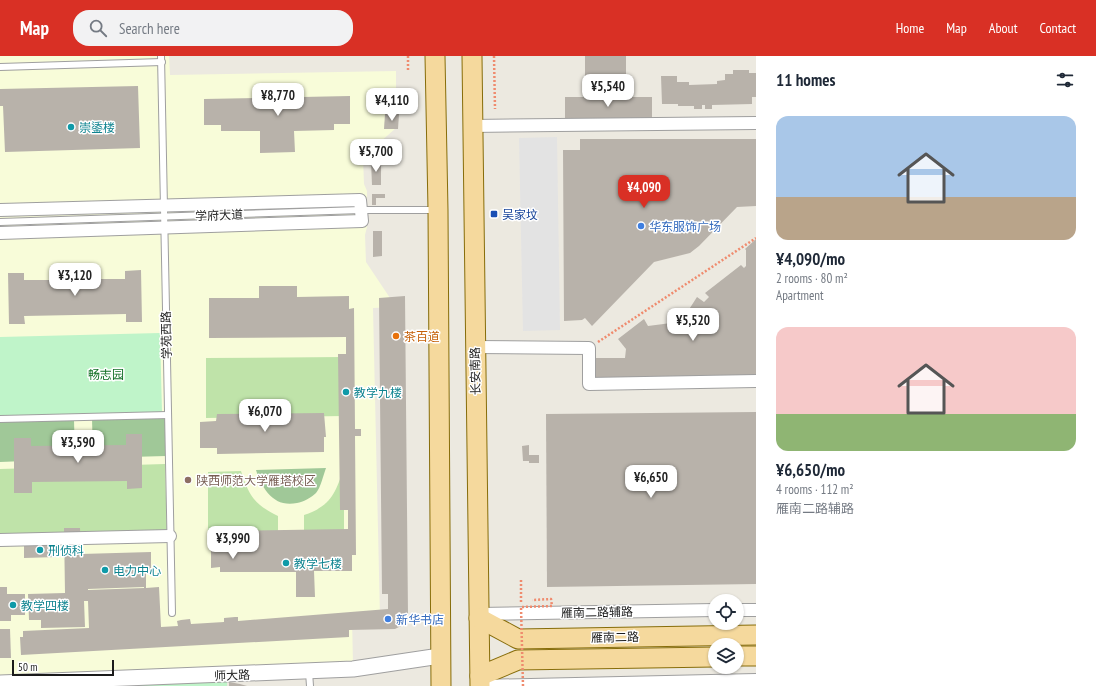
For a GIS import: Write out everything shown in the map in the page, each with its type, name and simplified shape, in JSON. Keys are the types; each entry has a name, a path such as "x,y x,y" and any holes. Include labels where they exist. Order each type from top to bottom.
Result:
{"main road":[{"path":"435,56 438,210 441,686"},
{"name":"长安南路","path":"472,56 480,683"},
{"name":"雁南二路","path":"479,616 518,639 756,635"},
{"path":"744,656 756,656"},
{"name":"雁南二路","path":"480,683 518,660 708,657"}],"street":[{"path":"472,126 756,123"},
{"path":"0,210 165,217 362,221 360,200 165,217 0,233"},
{"path":"475,347 589,348 589,384 756,381"},
{"path":"0,540 170,536"},
{"name":"雁南二路辅路","path":"479,616 708,610"},
{"path":"744,610 756,610"},
{"name":"师大路","path":"0,683 309,679 353,669 440,656"},
{"path":"480,683 756,680"}],"lane":[{"path":"0,67 162,59"},
{"name":"学苑西路","path":"162,59 172,613"},
{"path":"361,210 438,210"},
{"path":"0,222 165,217"},
{"path":"0,419 168,415"}],"path":[{"path":"408,56 408,72"},
{"path":"494,56 495,109"},
{"path":"589,348 756,238"},
{"path":"521,580 523,686"},
{"path":"522,607 552,606 552,600 532,600"}],"shaded area":[{"name":"陕西师范大学雁塔校区","path":"0,56 169,56 170,75 396,71 396,128 363,157 364,184 367,191 367,227 365,235 366,262 396,307 373,308 380,618 352,619 353,663 0,680"},
{"path":"557,137 560,330 523,331 519,138"}],"green space":[{"name":"畅志园","path":"160,333 162,412 0,416 0,337"},
{"path":"343,357 344,416 206,418 206,358"},
{"path":"165,417 166,456 93,458 92,418"},
{"path":"74,420 75,459 0,462 0,422"},
{"path":"165,464 167,533 0,538 0,469"},
{"path":"326,468 321,485 312,497 304,501 289,504 282,503 270,496 262,484 256,470"},
{"path":"344,468 344,531 304,531 304,515 320,508 331,498 335,492"},
{"path":"241,471 250,493 258,503 278,516 278,531 208,532 208,472"},
{"path":"203,676 227,682 227,686 21,686"}],"building":[{"path":"585,56 626,56 626,76 585,77"},
{"path":"733,70 749,70 749,73 756,73 756,97 752,97 752,104 712,105 712,109 705,109 705,105 702,105 702,109 694,109 694,106 662,104 661,76 677,76 677,82 689,82 689,85 717,84 717,81 725,80 725,74 733,74"},
{"name":"崇鋈楼","path":"138,86 140,148 5,152 3,106 0,106 0,89"},
{"path":"350,96 350,124 334,124 334,130 294,131 295,152 260,153 260,131 221,131 221,125 204,125 204,99"},
{"path":"565,97 652,97 652,120 565,120"},
{"path":"385,114 399,114 398,129 384,129"},
{"name":"华东服饰广场","path":"580,139 756,139 756,206 737,207 699,246 690,253 654,262 592,326 585,318 582,320 564,321 563,150 580,150"},
{"path":"371,161 381,161 381,185 372,185"},
{"path":"372,194 385,194 385,198 376,198 376,205 372,205"},
{"path":"373,231 382,231 382,256 373,257"},
{"path":"756,239 756,384 583,386 584,366 596,366 596,358 625,358 626,349 618,339 644,319 648,326 694,320 696,316 688,311 697,297 704,302 709,297 705,293 741,265 744,268 746,266 745,249"},
{"path":"141,270 142,322 126,322 126,314 24,316 25,324 9,324 8,273 24,273 24,280 67,280 67,272 90,272 90,279 125,279 125,271"},
{"path":"259,286 297,286 297,297 349,296 349,309 354,308 355,429 361,429 361,436 355,436 356,555 352,555 352,571 314,571 315,597 296,597 296,572 220,572 220,567 211,568 211,545 219,545 219,531 348,529 348,510 340,510 338,354 346,354 346,337 209,338 209,298 259,298"},
{"path":"405,296 408,615 403,625 395,629 349,630 349,637 21,655 20,637 23,637 23,631 89,628 88,601 84,601 85,627 41,628 41,620 29,620 28,594 65,593 64,528 80,528 81,554 151,552 151,572 146,572 146,588 159,587 161,627 178,626 177,621 190,619 191,624 224,622 224,618 235,617 238,617 238,621 388,609 388,594 382,594 379,298","holes":["144,587 144,588 88,590"]},
{"path":"756,412 756,584 547,587 546,414"},
{"path":"324,413 326,437 324,437 324,452 217,454 217,448 200,448 200,422 216,421 217,414"},
{"path":"126,434 142,434 142,488 127,489 127,481 32,482 32,493 14,493 14,438 31,438 31,446 126,445"},
{"path":"529,445 529,455 539,455 539,463 529,463 529,461 523,461 522,446"},
{"name":"刑侦科","path":"56,541 57,557 24,558 24,543"},
{"name":"教学四楼","path":"0,587 7,587 7,594 25,594 25,615 11,615 11,621 0,621"},
{"path":"0,629 10,629 11,658 0,658"},
{"path":"229,682 240,684 247,686 229,686"}],"place":[{"name":"崇鋈楼","path":"71,127"},
{"name":"吴家坟","path":"494,214"},
{"name":"华东服饰广场","path":"641,226"},
{"name":"茶百道","path":"396,336"},
{"name":"教学九楼","path":"346,392"},
{"name":"陕西师范大学雁塔校区","path":"188,480"},
{"name":"刑侦科","path":"40,550"},
{"name":"教学七楼","path":"286,563"},
{"name":"电力中心","path":"105,570"},
{"name":"教学四楼","path":"13,605"},
{"name":"新华书店","path":"388,619"}]}
